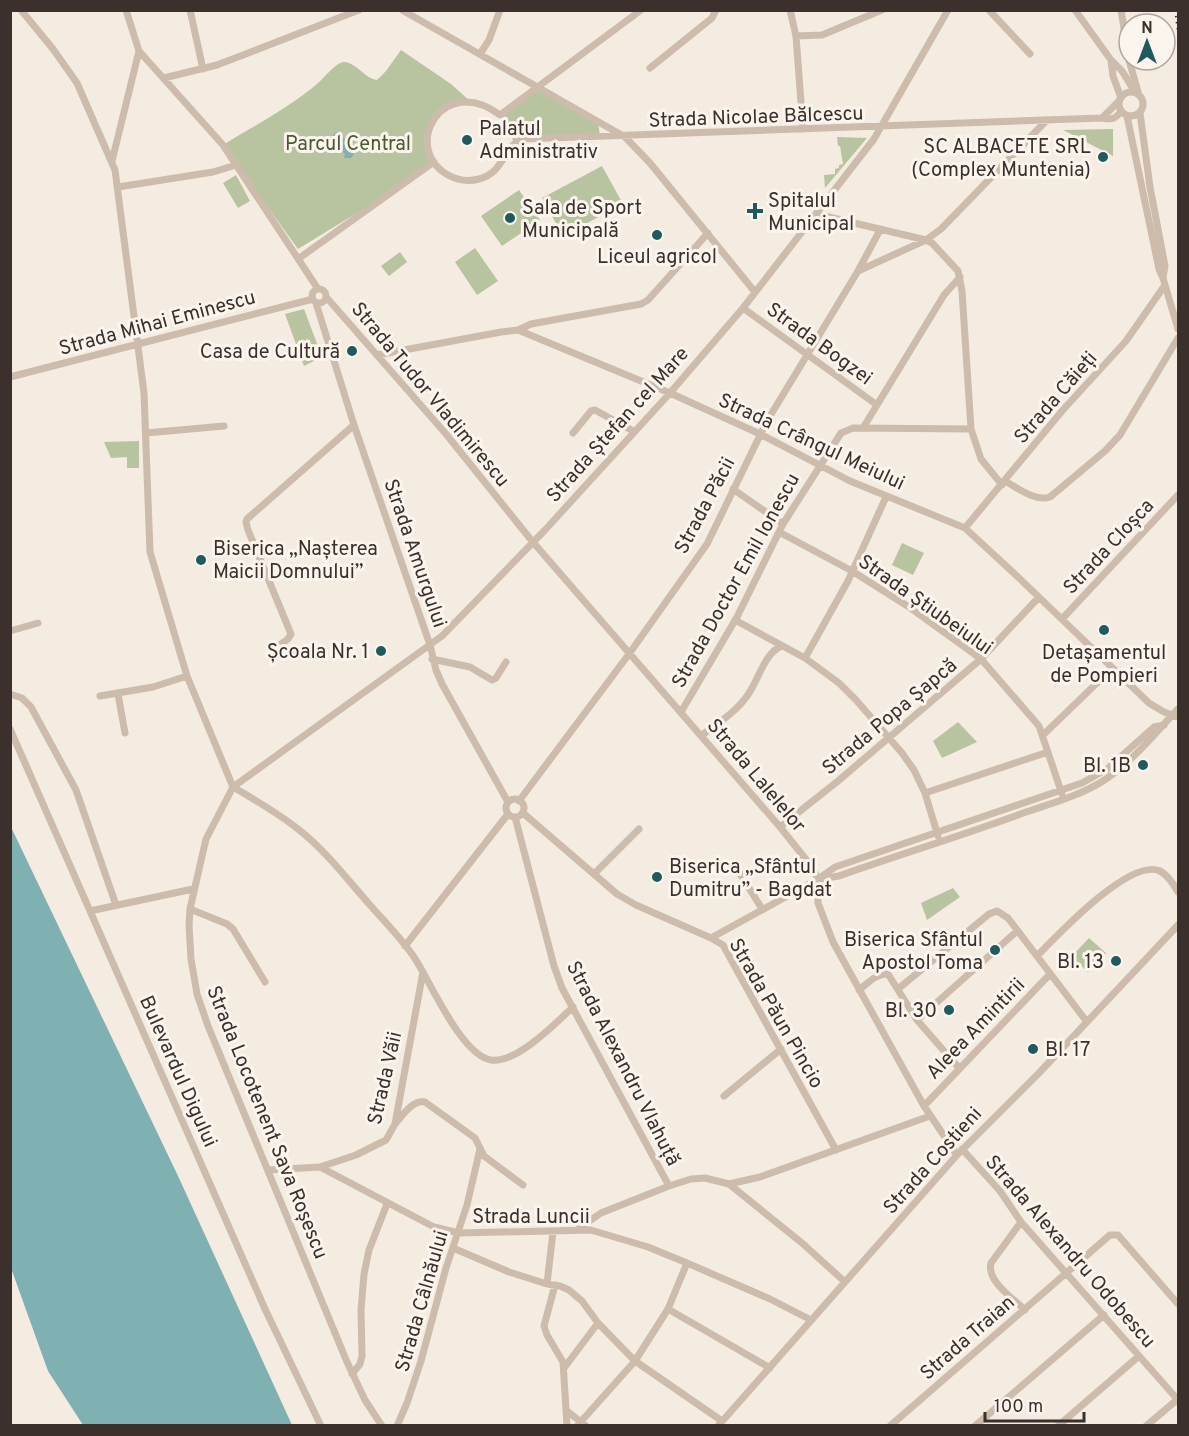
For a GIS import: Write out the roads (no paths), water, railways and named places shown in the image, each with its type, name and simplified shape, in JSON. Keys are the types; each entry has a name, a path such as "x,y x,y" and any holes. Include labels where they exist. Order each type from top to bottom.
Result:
{"street":[{"path":"21,10 53,48 77,83 112,161 118,187 138,344 146,433 150,552 187,676 233,787 303,833 334,864 405,946 423,972 457,1032 475,1052 491,1060 499,1060 512,1055 539,1038 573,1007"},
{"path":"112,161 139,51 126,10"},
{"path":"190,10 203,69"},
{"path":"164,78 203,69 235,58 359,10"},
{"path":"402,10 625,137 650,163 755,292"},
{"path":"480,54 489,40 500,10"},
{"path":"298,258 434,162 429,149 429,129 435,116 444,107 457,102 477,103 489,107 500,115 641,10"},
{"path":"650,68 712,18 716,10"},
{"path":"790,10 796,36 803,129"},
{"path":"796,36 822,35 882,10"},
{"name":"Strada Ștefan cel Mare","path":"233,787 442,636 670,393 743,308 882,128 948,10"},
{"path":"989,10 1029,54"},
{"path":"1075,10 1144,104 1140,113 1150,187 1165,266 1164,281"},
{"name":"Strada Tudor Vladimirescu","path":"139,51 214,135 318,289 324,291 327,298 446,434 532,541"},
{"path":"1111,60 1159,269 1179,329"},
{"path":"1132,72 1137,93"},
{"path":"1102,118 1128,92 1137,93"},
{"path":"1124,114 1134,116 1140,113"},
{"name":"Strada Nicolae Bălcescu","path":"434,162 448,175 461,180 473,180 486,177 496,170 514,145 522,139 1113,119 1124,114"},
{"path":"858,271 926,240 941,229 1047,120"},
{"path":"118,187 213,172 236,165"},
{"path":"816,213 926,240 933,243 958,271 971,429 981,459 1004,483 1035,497 1045,499 1050,497 1105,451 1120,435 1179,338"},
{"name":"Strada Păcii","path":"519,801 629,654 707,543 760,434 858,271 880,230"},
{"path":"377,355 518,330 531,324 641,303 648,300 708,233"},
{"path":"863,429 944,295 960,277"},
{"name":"Strada Căieți","path":"965,528 1062,411 1126,341 1164,281"},
{"path":"314,301 313,292 318,289"},
{"name":"Strada Tudor Vladimirescu","path":"314,301 323,303 327,298"},
{"name":"Strada Mihai Eminescu","path":"10,377 314,301"},
{"name":"Strada Amurgului","path":"314,301 354,426 430,645 432,659 442,684 508,802"},
{"name":"Strada Bogzei","path":"743,308 877,405"},
{"name":"Strada Crângul Meiului","path":"518,330 670,393 760,434 850,481 965,528 1149,704 1158,710 1177,714"},
{"path":"573,434 591,411 595,410 633,431"},
{"path":"146,433 224,426"},
{"path":"274,649 291,634 248,530 247,519 354,426"},
{"path":"863,429 971,429"},
{"name":"Strada Doctor Emil Ionescu","path":"681,712 735,620 783,524 819,465 841,433 863,429"},
{"path":"733,489 783,524"},
{"name":"Strada Cloșca","path":"1062,619 1179,495"},
{"path":"805,658 852,571 886,497"},
{"name":"Strada Știubeiului","path":"779,532 852,571 909,607 981,659 1033,717 1043,735 1062,795"},
{"name":"Strada Lalelelor","path":"532,541 812,867 818,879 817,897 826,928 924,1106 960,1152"},
{"name":"Strada Popa Șapcă","path":"780,827 838,781 981,659 1039,597"},
{"path":"735,620 805,658 848,692 914,770 925,793 938,837"},
{"path":"10,631 38,624"},
{"path":"701,736 742,703 772,651 781,646"},
{"path":"432,659 470,667 492,680 496,678 506,662"},
{"path":"100,696 153,687 187,676"},
{"path":"1043,735 1099,681"},
{"path":"10,694 22,698 31,707 72,783 116,905"},
{"path":"118,694 125,734"},
{"path":"711,938 818,879 835,867 938,837 1062,795 1107,769 1154,727 1164,725 1177,714"},
{"name":"Bulevardul Digului","path":"10,729 265,1309 321,1425"},
{"path":"925,793 1048,752"},
{"name":"Strada Locotenent Sava Roșescu","path":"233,787 208,831 193,889 189,951 200,1005 352,1374 365,1400 382,1425"},
{"path":"405,946 512,816 523,813 524,807 519,801 513,799 508,802 506,808 512,816"},
{"name":"Strada Păun Pincio","path":"523,813 617,894 722,944 836,1150"},
{"name":"Strada Alexandru Vlahuță","path":"512,816 562,988 669,1186 691,1179 705,1178 729,1184 802,1243 845,1282"},
{"path":"594,874 639,829"},
{"path":"736,867 762,909"},
{"path":"1037,956 1080,913 1127,877 1152,869 1158,870 1179,892"},
{"path":"90,911 193,889"},
{"path":"190,909 223,922 233,929 265,982"},
{"path":"898,989 989,914 997,911 1005,914 1087,1022"},
{"name":"Strada Costieni","path":"720,1423 960,1152 1179,925"},
{"path":"917,1020 1017,931"},
{"name":"Strada Văii","path":"268,1170 320,1167 380,1144 391,1134 395,1124 423,972"},
{"path":"859,990 885,973 891,977 917,1020 959,1068"},
{"name":"Aleea Amintirii","path":"924,1106 1050,974"},
{"path":"724,1096 781,1049"},
{"path":"395,1124 414,1104 420,1101 425,1102 475,1138 484,1156 523,1185"},
{"path":"729,1184 760,1177 930,1116"},
{"name":"Strada Câlnăului","path":"397,1425 407,1404 421,1361 459,1233 480,1149"},
{"name":"Strada Alexandru Odobescu","path":"960,1152 1000,1191 1021,1222 1178,1399"},
{"name":"Strada Luncii","path":"320,1167 434,1227 459,1233 553,1232 578,1229 602,1233 687,1263 771,1299 811,1320"},
{"path":"578,1229 601,1213 669,1186"},
{"path":"352,1374 360,1364 362,1356 362,1299 369,1250 387,1204"},
{"path":"1021,1222 991,1263 989,1270 994,1280 1025,1310"},
{"path":"553,1232 551,1284 544,1326 546,1335 563,1362 567,1425"},
{"name":"Strada Traian","path":"890,1425 1110,1235 1116,1234 1179,1304"},
{"path":"453,1248 509,1272 569,1290 582,1301 597,1323 635,1361 720,1423"},
{"path":"567,1411 582,1424 635,1361 668,1309 687,1263"},
{"path":"668,1309 771,1368"},
{"path":"975,1425 1104,1316"},
{"path":"564,1368 597,1323"},
{"path":"1058,1425 1139,1356"},
{"path":"1146,1425 1178,1399"}],"water":[{"path":"336,132 341,132 348,142 354,154 351,158 344,158 345,154 337,147 335,138 332,137"},
{"path":"11,827 178,1176 292,1425 83,1425 48,1371 11,1268"}],"railway":[{"path":"1175,10 1178,32"}],"place":[{"name":"Palatul Administrativ","path":"467,140"},
{"name":"SC ALBACETE SRL (Complex Muntenia)","path":"1103,157"},
{"name":"Spitalul Municipal","path":"755,211"},
{"name":"Sala de Sport Municipală","path":"510,218"},
{"name":"Liceul agricol","path":"657,235"},
{"name":"Casa de Cultură","path":"352,351"},
{"name":"Biserica „Nașterea Maicii Domnului”","path":"201,560"},
{"name":"Detașamentul de Pompieri","path":"1104,630"},
{"name":"Școala Nr. 1","path":"381,651"},
{"name":"Bl. 1B","path":"1143,765"},
{"name":"Biserica „Sfântul Dumitru” - Bagdat","path":"657,877"},
{"name":"Biserica Sfântul Apostol Toma","path":"995,950"},
{"name":"Bl. 13","path":"1116,961"},
{"name":"Bl. 30","path":"949,1010"},
{"name":"Bl. 17","path":"1033,1049"}],"park label":[{"name":"Parcul Central","path":"348,143"}]}
